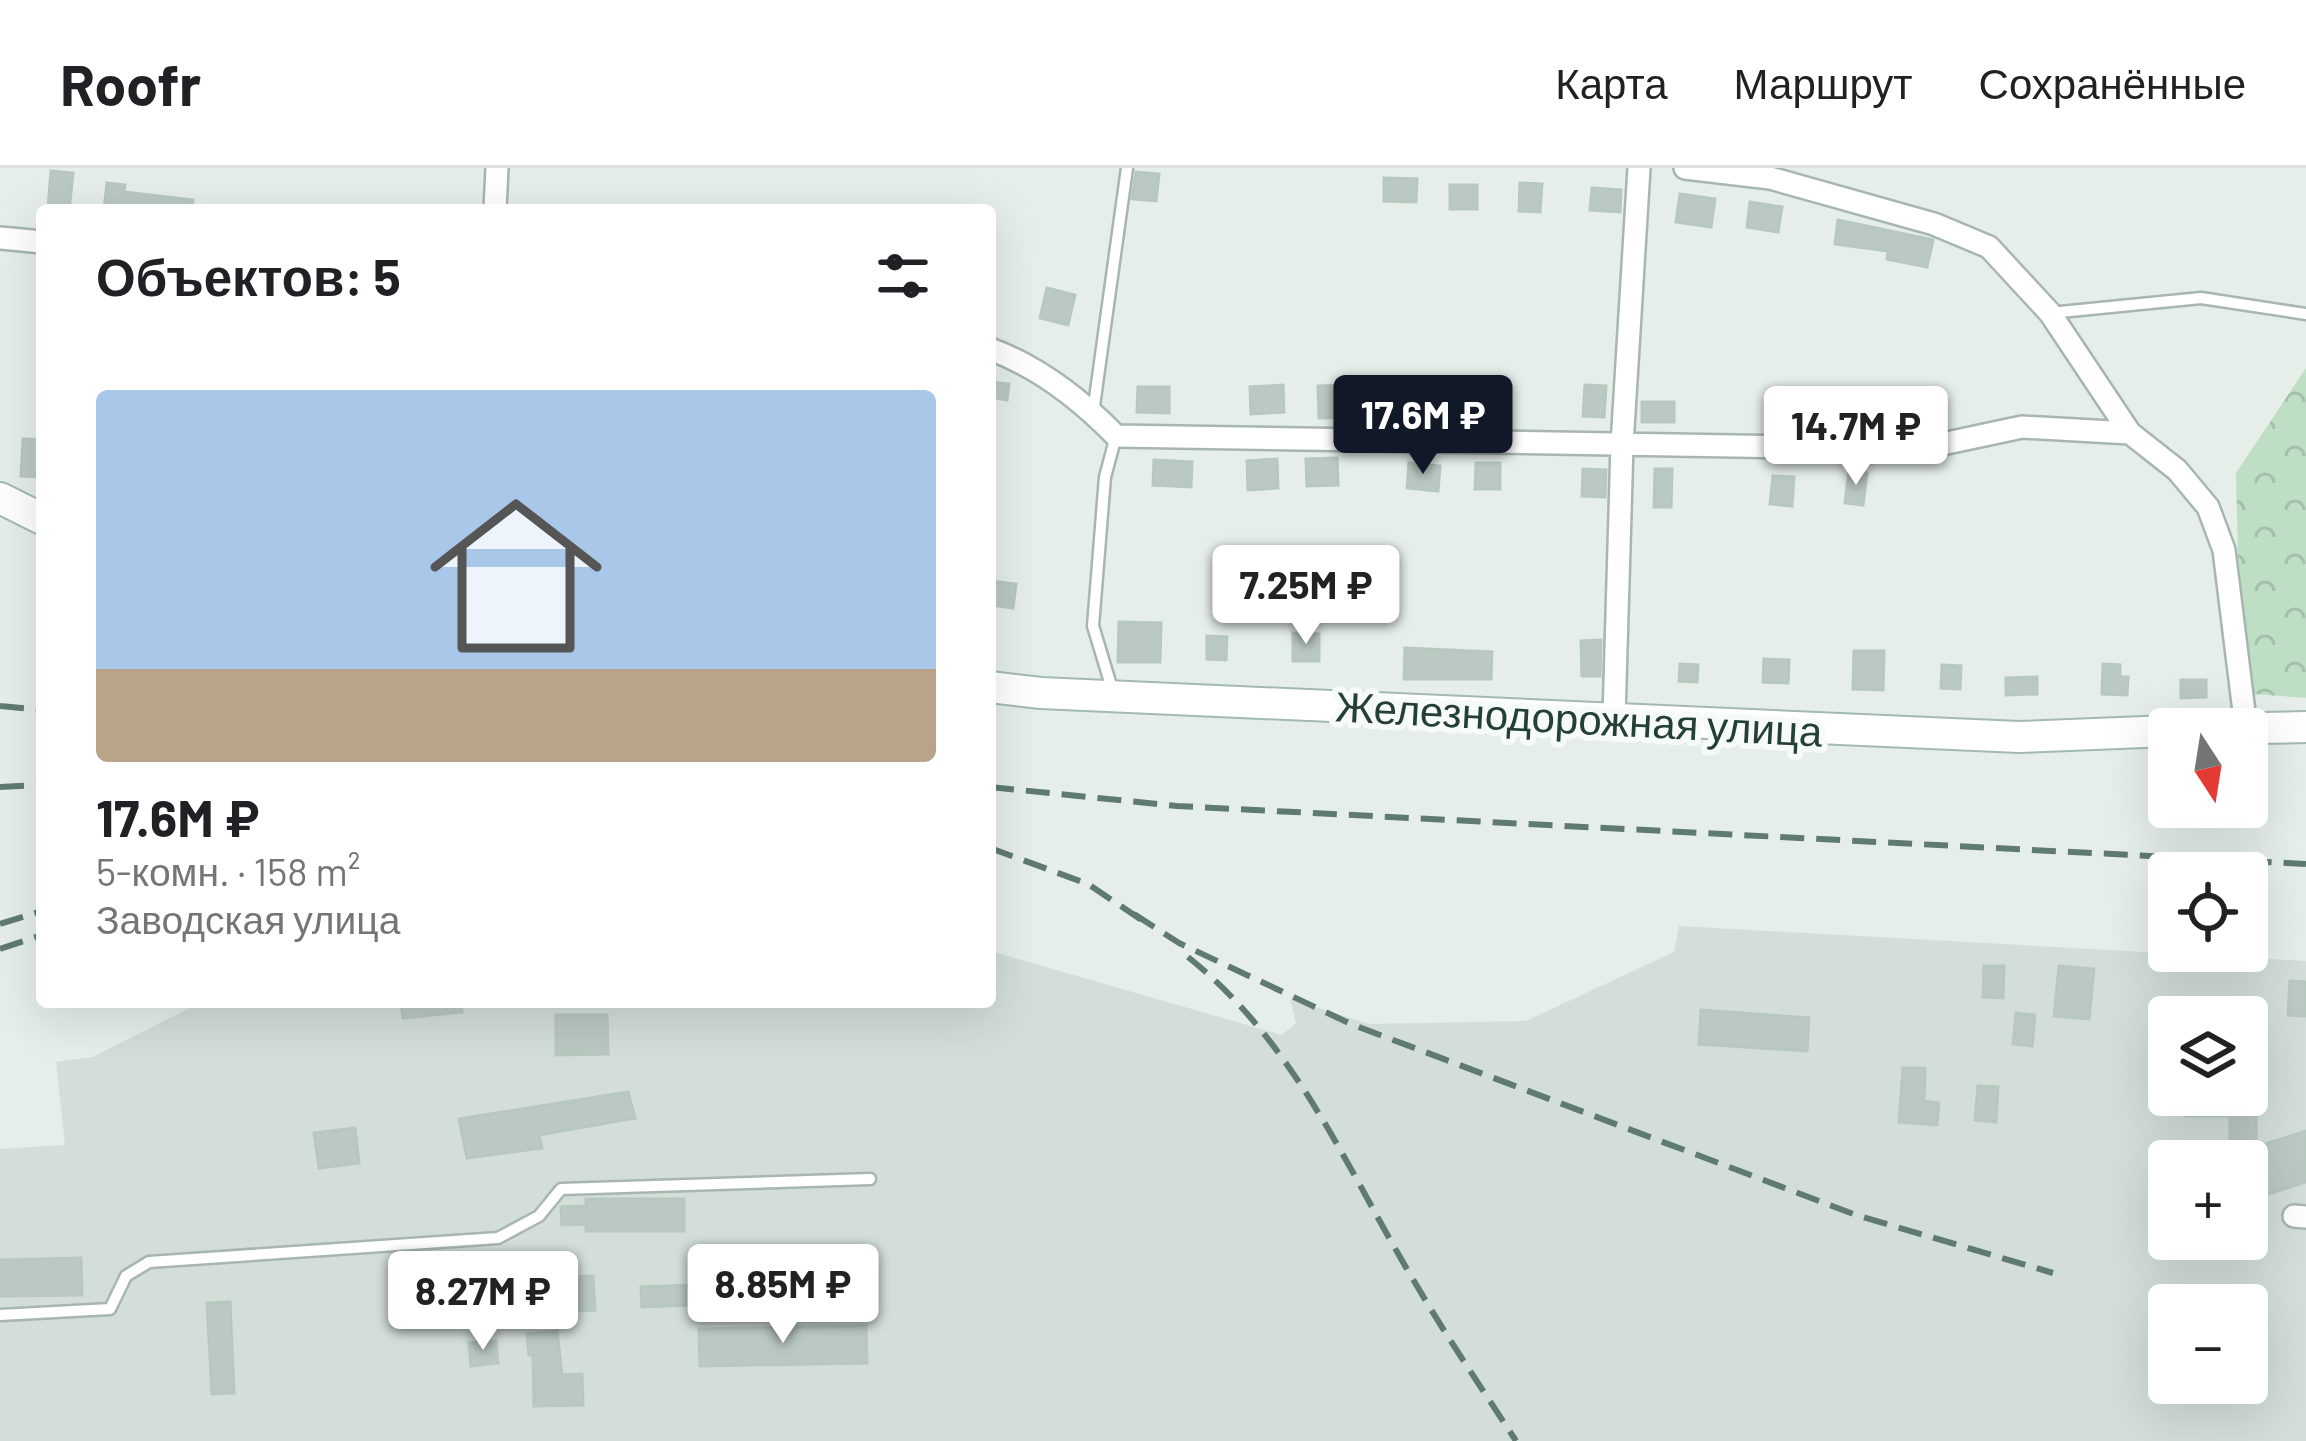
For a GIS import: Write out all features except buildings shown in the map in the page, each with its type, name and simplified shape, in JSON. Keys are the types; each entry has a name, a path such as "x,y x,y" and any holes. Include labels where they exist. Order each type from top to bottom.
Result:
{"street":[{"path":"495,204 496,168"},
{"path":"1614,717 1622,445 1639,168"},
{"path":"1684,168 1769,178 1934,224 1988,247 2050,313 2130,433 2177,470 2208,507 2224,550 2244,708"},
{"path":"0,238 36,241"},
{"path":"996,351 1026,362 1116,436 1859,448 1933,446 2022,427 2130,433"},
{"path":"0,498 36,516"},
{"name":"Железнодорожная улица","path":"996,686 1114,696 2019,737 2148,732"},
{"path":"2268,728 2306,727"}],"lane":[{"path":"1093,413 1127,168"},
{"path":"2050,313 2201,298 2306,314"},
{"path":"1114,696 1093,626 1105,477 1116,436"},
{"path":"0,1316 110,1309 126,1276 149,1262 498,1238 539,1216 561,1189 870,1179"}],"shaded area":[{"path":"1679,926 2148,952 2148,972 2268,972 2268,959 2306,961 2306,1441 0,1441 0,1149 65,1145 56,1062 93,1057 189,1008 996,1008 996,953 1282,1035 1296,1023 1290,999 1369,1024 1526,1021 1674,952"}],"green space":[{"path":"2306,368 2306,698 2241,693 2236,473"}],"railway":[{"path":"0,706 36,709"},
{"path":"0,787 36,785"},
{"path":"996,788 1177,806 2306,864"},
{"path":"996,850 1088,884 1146,923"},
{"path":"0,924 36,913"},
{"path":"1134,914 1179,943 1351,1024 1856,1215 2053,1273"},
{"path":"0,949 36,937"},
{"path":"1188,957 1226,991 1290,1069 1429,1306 1516,1441"}]}
